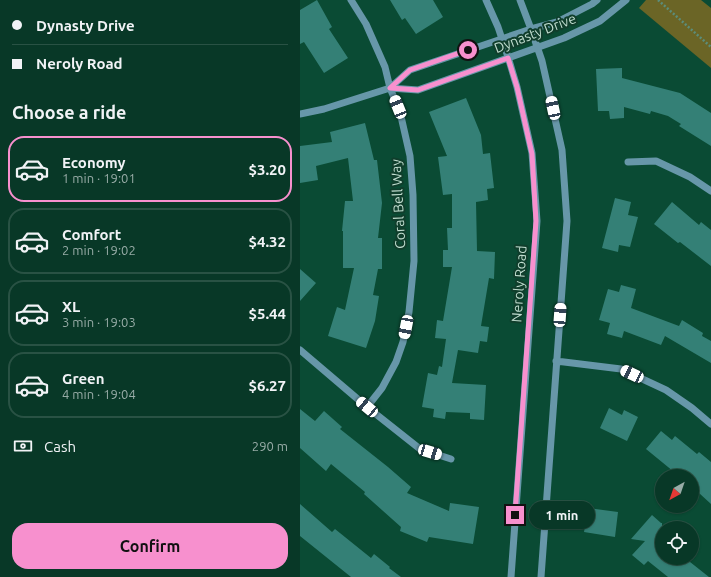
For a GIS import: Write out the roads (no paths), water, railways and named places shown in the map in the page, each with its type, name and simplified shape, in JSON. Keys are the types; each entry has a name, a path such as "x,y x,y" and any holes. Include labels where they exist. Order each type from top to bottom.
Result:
{"street":[{"name":"Coral Bell Way","path":"351,0 366,24 385,67 390,88 400,112 410,156 413,195 414,261 409,312 403,342 396,362 382,388 367,407"},
{"name":"Neroly Road","path":"486,0 503,39 517,87 532,154 536,221 511,577"},
{"path":"520,0 543,65 562,150 567,221 541,577"},
{"name":"Dynasty Drive","path":"390,88 410,70 503,39 531,28 557,22 597,0"},
{"name":"Dynasty Drive","path":"390,88 418,90 538,48 564,38 600,21 626,0"},
{"path":"300,114 324,109 390,88"},
{"path":"628,162 656,161 690,177 711,191"},
{"path":"300,350 367,407 420,449 451,459"},
{"path":"556,361 621,369 666,390 692,408 711,424"}]}
